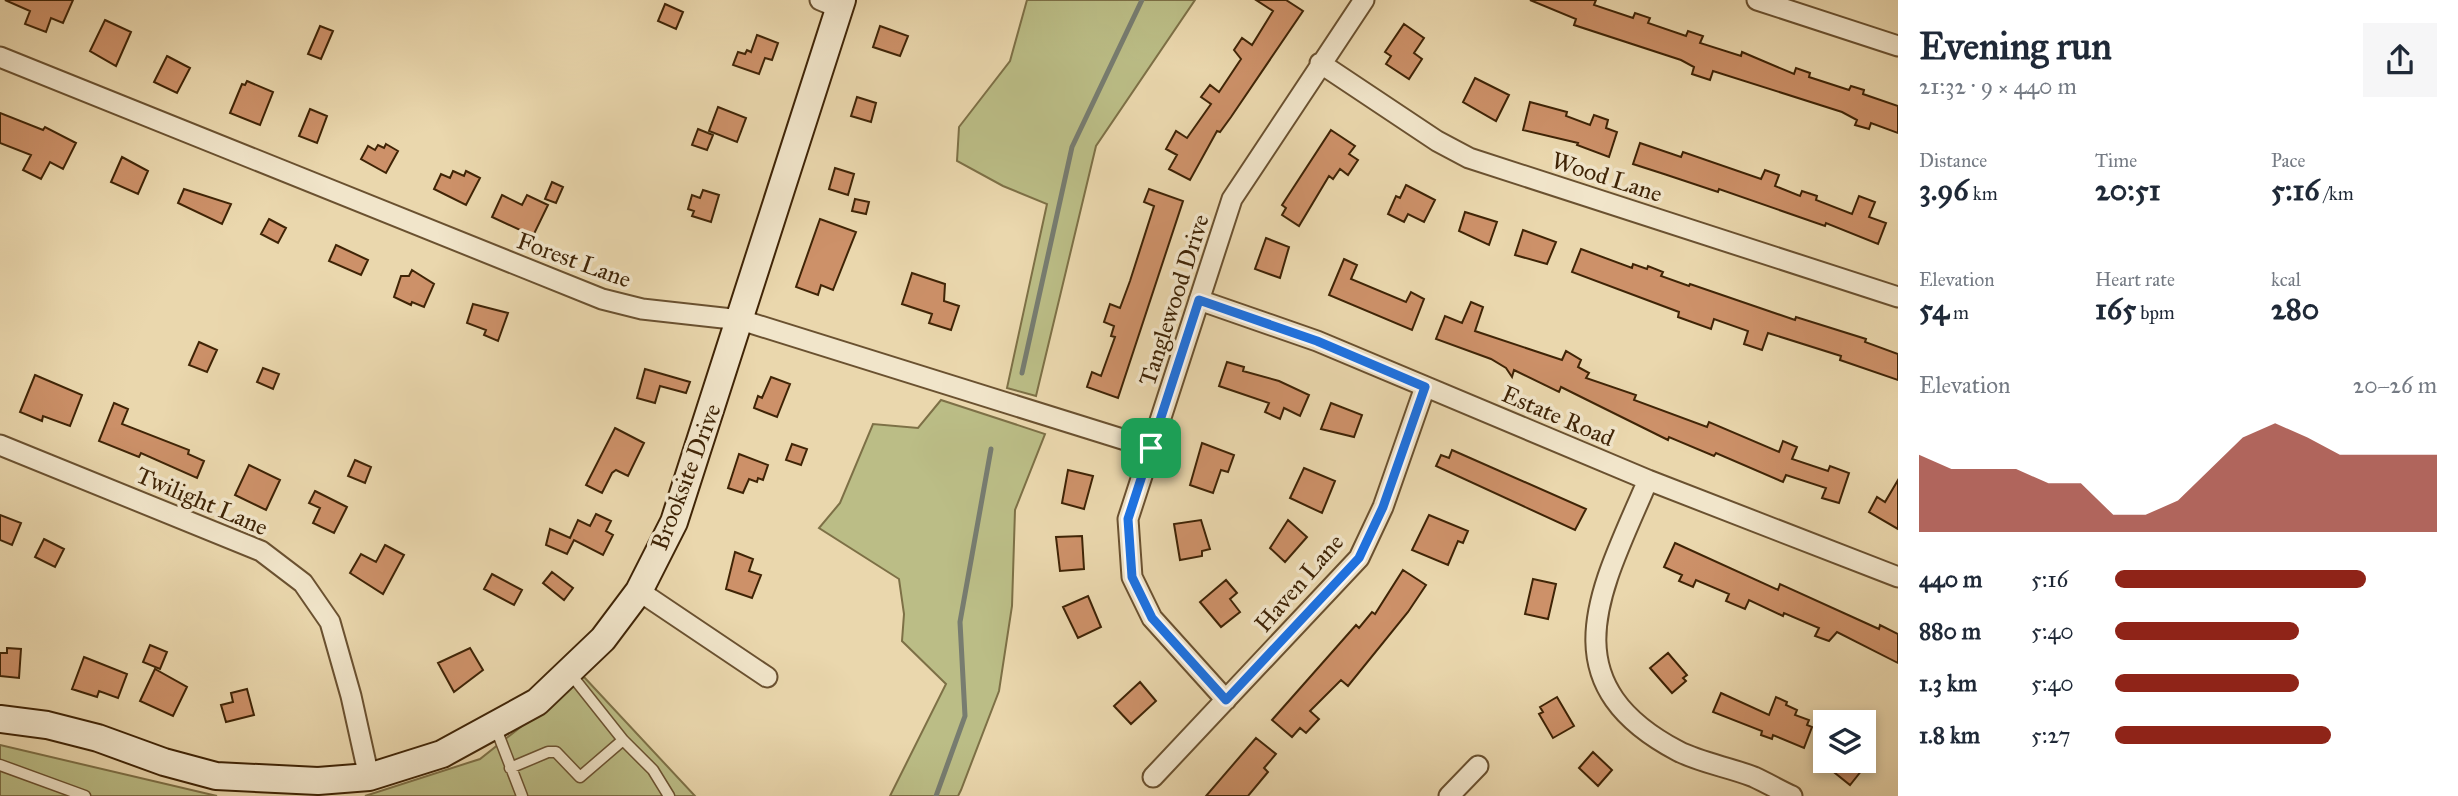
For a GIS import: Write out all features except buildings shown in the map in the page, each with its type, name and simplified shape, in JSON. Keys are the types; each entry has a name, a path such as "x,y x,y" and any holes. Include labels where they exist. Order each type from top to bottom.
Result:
{"street":[{"name":"Tanglewood Drive","path":"1226,700 1152,618 1132,577 1128,519 1232,200 1364,0"},
{"path":"1757,0 1898,46"},
{"name":"Brooksite Drive","path":"0,719 85,734 164,762 246,783 318,782 369,777 442,754 537,702 603,639 639,591 674,522 741,320 834,3"},
{"name":"Forest Lane","path":"0,57 602,299 642,309 741,320 1151,448"},
{"name":"Wood Lane","path":"1320,63 1437,141 1469,158 1898,297"},
{"name":"Estate Road","path":"1199,300 1317,341 1648,480 1898,576"},
{"name":"Haven Lane","path":"1153,777 1359,558 1383,507 1425,387"},
{"name":"Twilight Lane","path":"0,445 261,551 303,583 330,622 351,696 369,777"},
{"path":"1648,480 1601,598 1594,642 1599,672 1610,697 1639,725 1679,752 1754,777 1792,796"},
{"path":"639,591 767,677"},
{"path":"1449,796 1478,766"}],"lane":[{"path":"569,672 623,740 653,770 669,796"},
{"path":"495,725 522,796"},
{"path":"510,768 548,752 556,752 580,777 623,740"},
{"path":"0,765 85,796"}],"green space":[{"path":"1027,0 1195,0 1096,146 1036,396 1007,388 1047,204 1003,186 957,161 959,127 1010,61"},
{"path":"941,400 1045,434 1015,510 1012,606 999,691 961,790 958,796 890,796 946,684 902,641 904,614 899,579 819,528 840,503 873,424 918,428"},
{"path":"584,677 695,796 365,796 480,759"},
{"path":"0,745 217,796 0,796"}],"waterway":[{"path":"1022,373 1072,147 1142,0"},
{"path":"936,796 965,716 960,622 991,449"}],"route":[{"path":"1199,300 1317,341 1425,387 1383,507 1359,558 1226,700 1152,618 1132,577 1128,519 1151,448 1199,300"}]}
